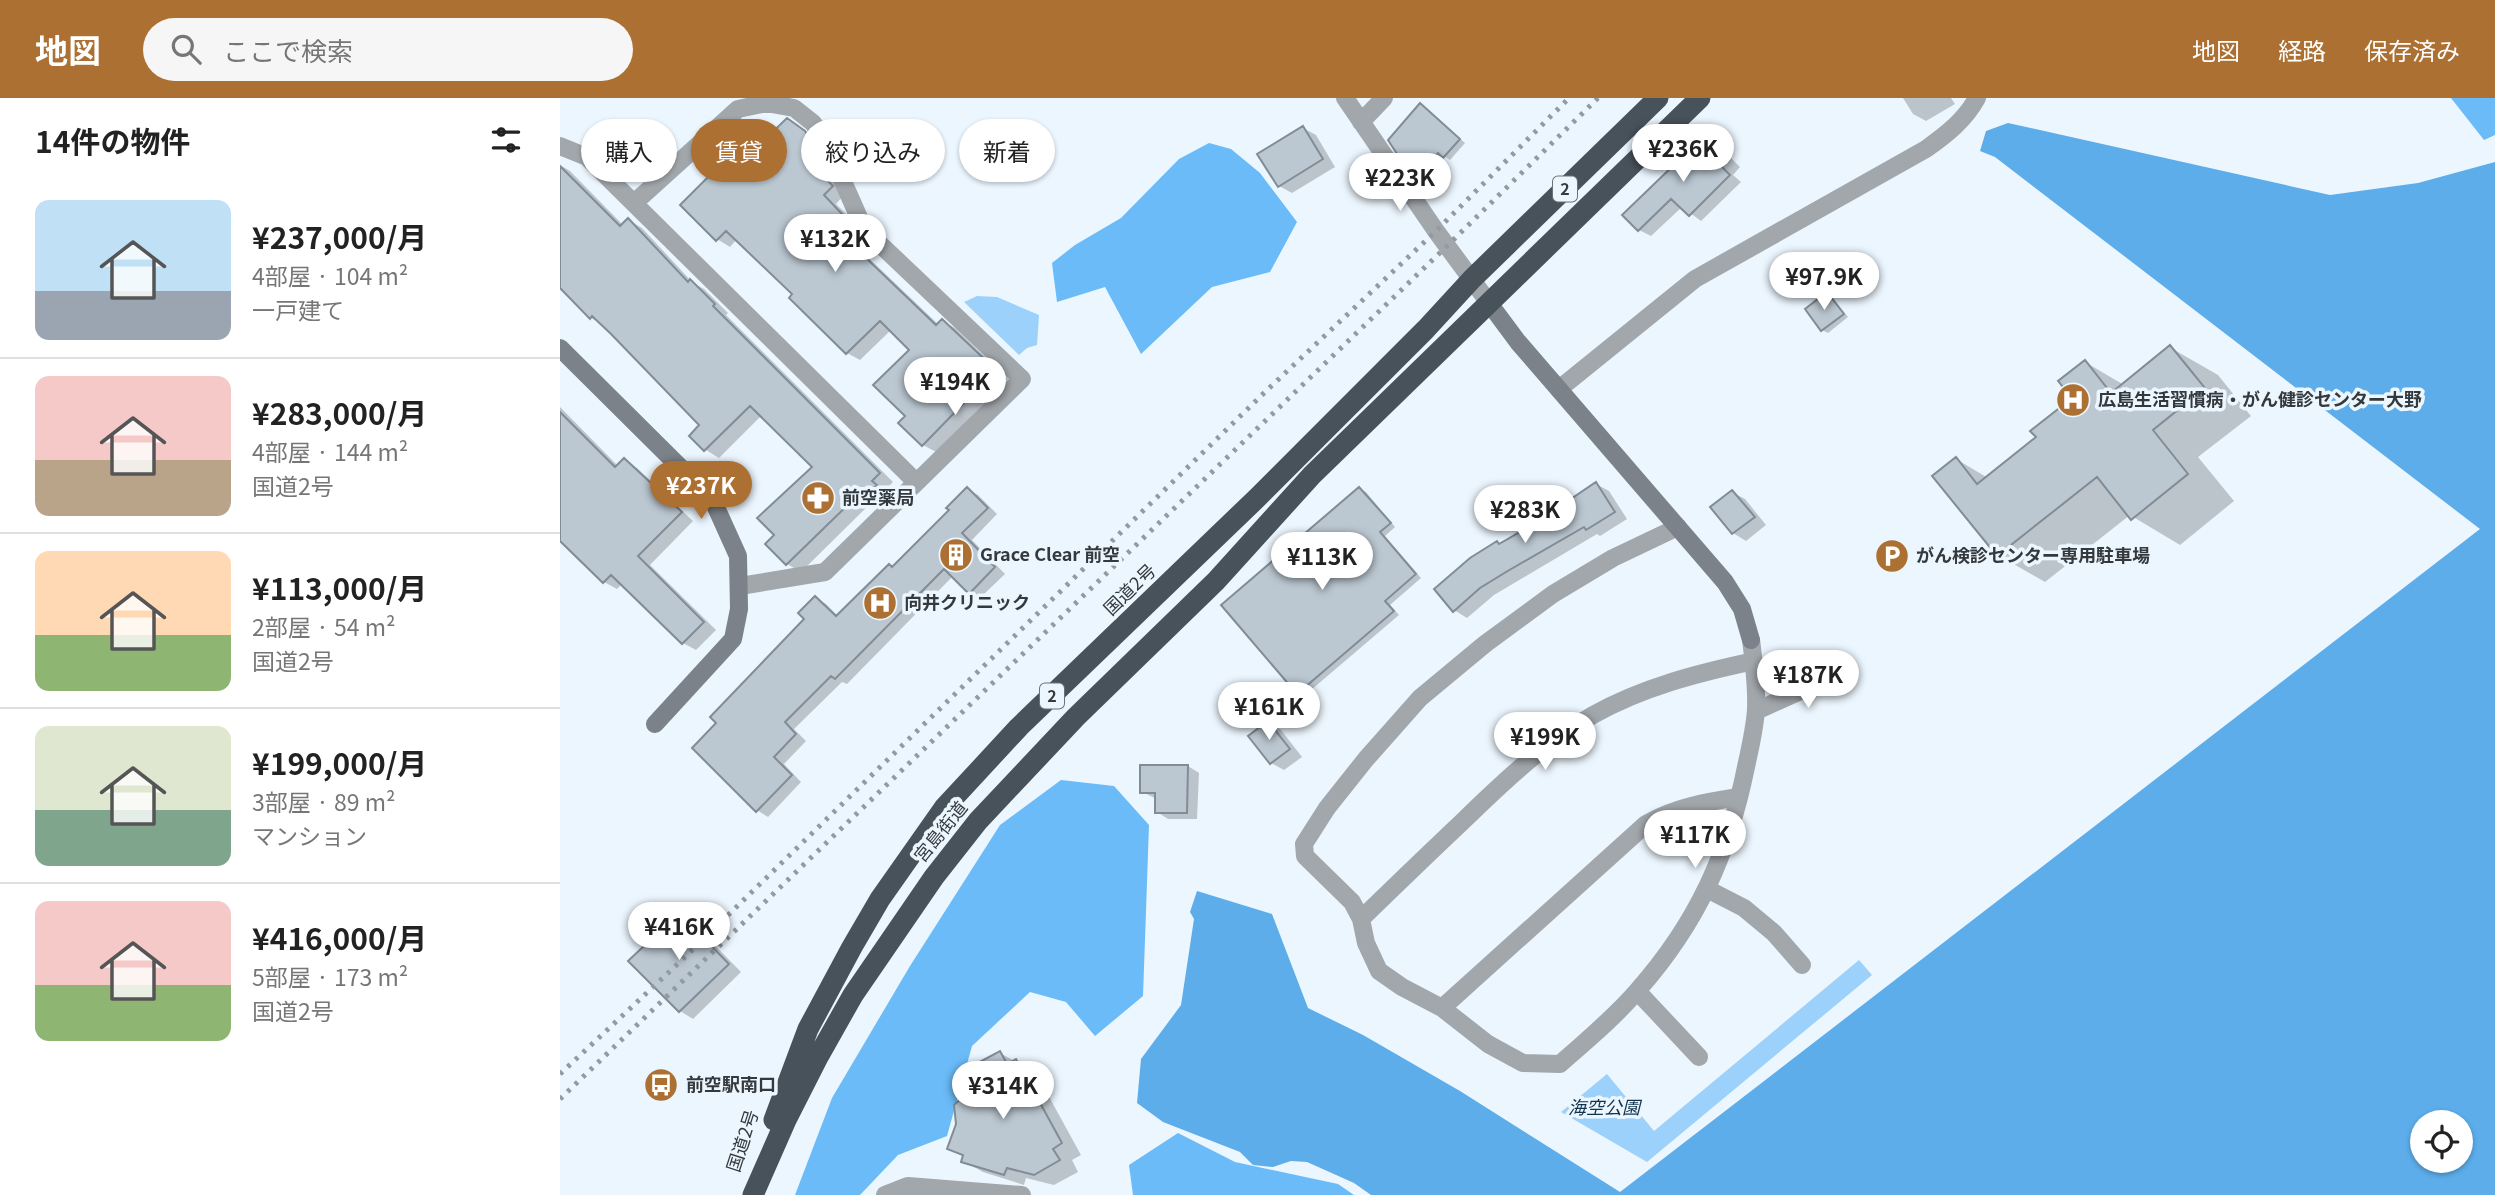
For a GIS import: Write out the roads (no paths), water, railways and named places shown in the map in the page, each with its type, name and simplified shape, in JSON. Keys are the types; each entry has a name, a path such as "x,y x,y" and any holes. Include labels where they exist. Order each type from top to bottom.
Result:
{"highway":[{"name":"国道2号","path":"751,1195 787,1082 808,1029 880,899 944,808 1019,727 1257,498 1426,329 1472,279 1658,98"},
{"name":"2","path":"1489,303 1700,98"},
{"name":"宮島街道","path":"751,1195 818,1056 892,935 978,821 1026,768 1240,555 1312,475 1489,303"}],"street":[{"path":"1345,98 1518,342 1678,527 1735,595 1748,624 1751,640 1756,711 1740,797 1716,870 1698,908 1637,991 1560,1064 1523,1063 1488,1044 1443,1008 1379,971 1352,902 1305,856 1304,844 1327,808 1420,698 1553,594 1613,558 1678,527"},
{"path":"1361,122 1384,98"},
{"path":"1559,389 1695,279 1926,149 1951,131 1977,98"},
{"path":"634,203 738,109 766,103 794,107 813,123 825,141 864,229 1021,379 825,572 740,586"},
{"path":"560,146 587,157 916,482"},
{"path":"560,348 698,485 715,505 738,556 739,609 733,639 655,724"},
{"path":"1360,919 1502,783 1555,740 1593,715 1644,691 1698,673 1754,662"},
{"path":"1756,711 1818,683 1836,669"},
{"path":"1443,1008 1646,824 1685,806 1740,797"},
{"path":"1707,889 1744,908 1774,933 1802,965"},
{"path":"1637,991 1699,1057"},
{"path":"885,1195 908,1186 1022,1195"}],"railway":[{"path":"560,1074 683,959 1265,392 1436,231 1569,98"},
{"path":"560,1099 1598,98"}],"place":[{"name":"広島生活習慣病・がん健診センター大野","path":"2073,400"},
{"name":"前空薬局","path":"818,498"},
{"name":"Grace Clear 前空","path":"956,555"},
{"name":"がん検診センター専用駐車場","path":"1892,556"},
{"name":"向井クリニック","path":"880,603"},
{"name":"前空駅南口","path":"661,1085"}],"park label":[{"name":"海空公園","path":"1604,1108"}]}
